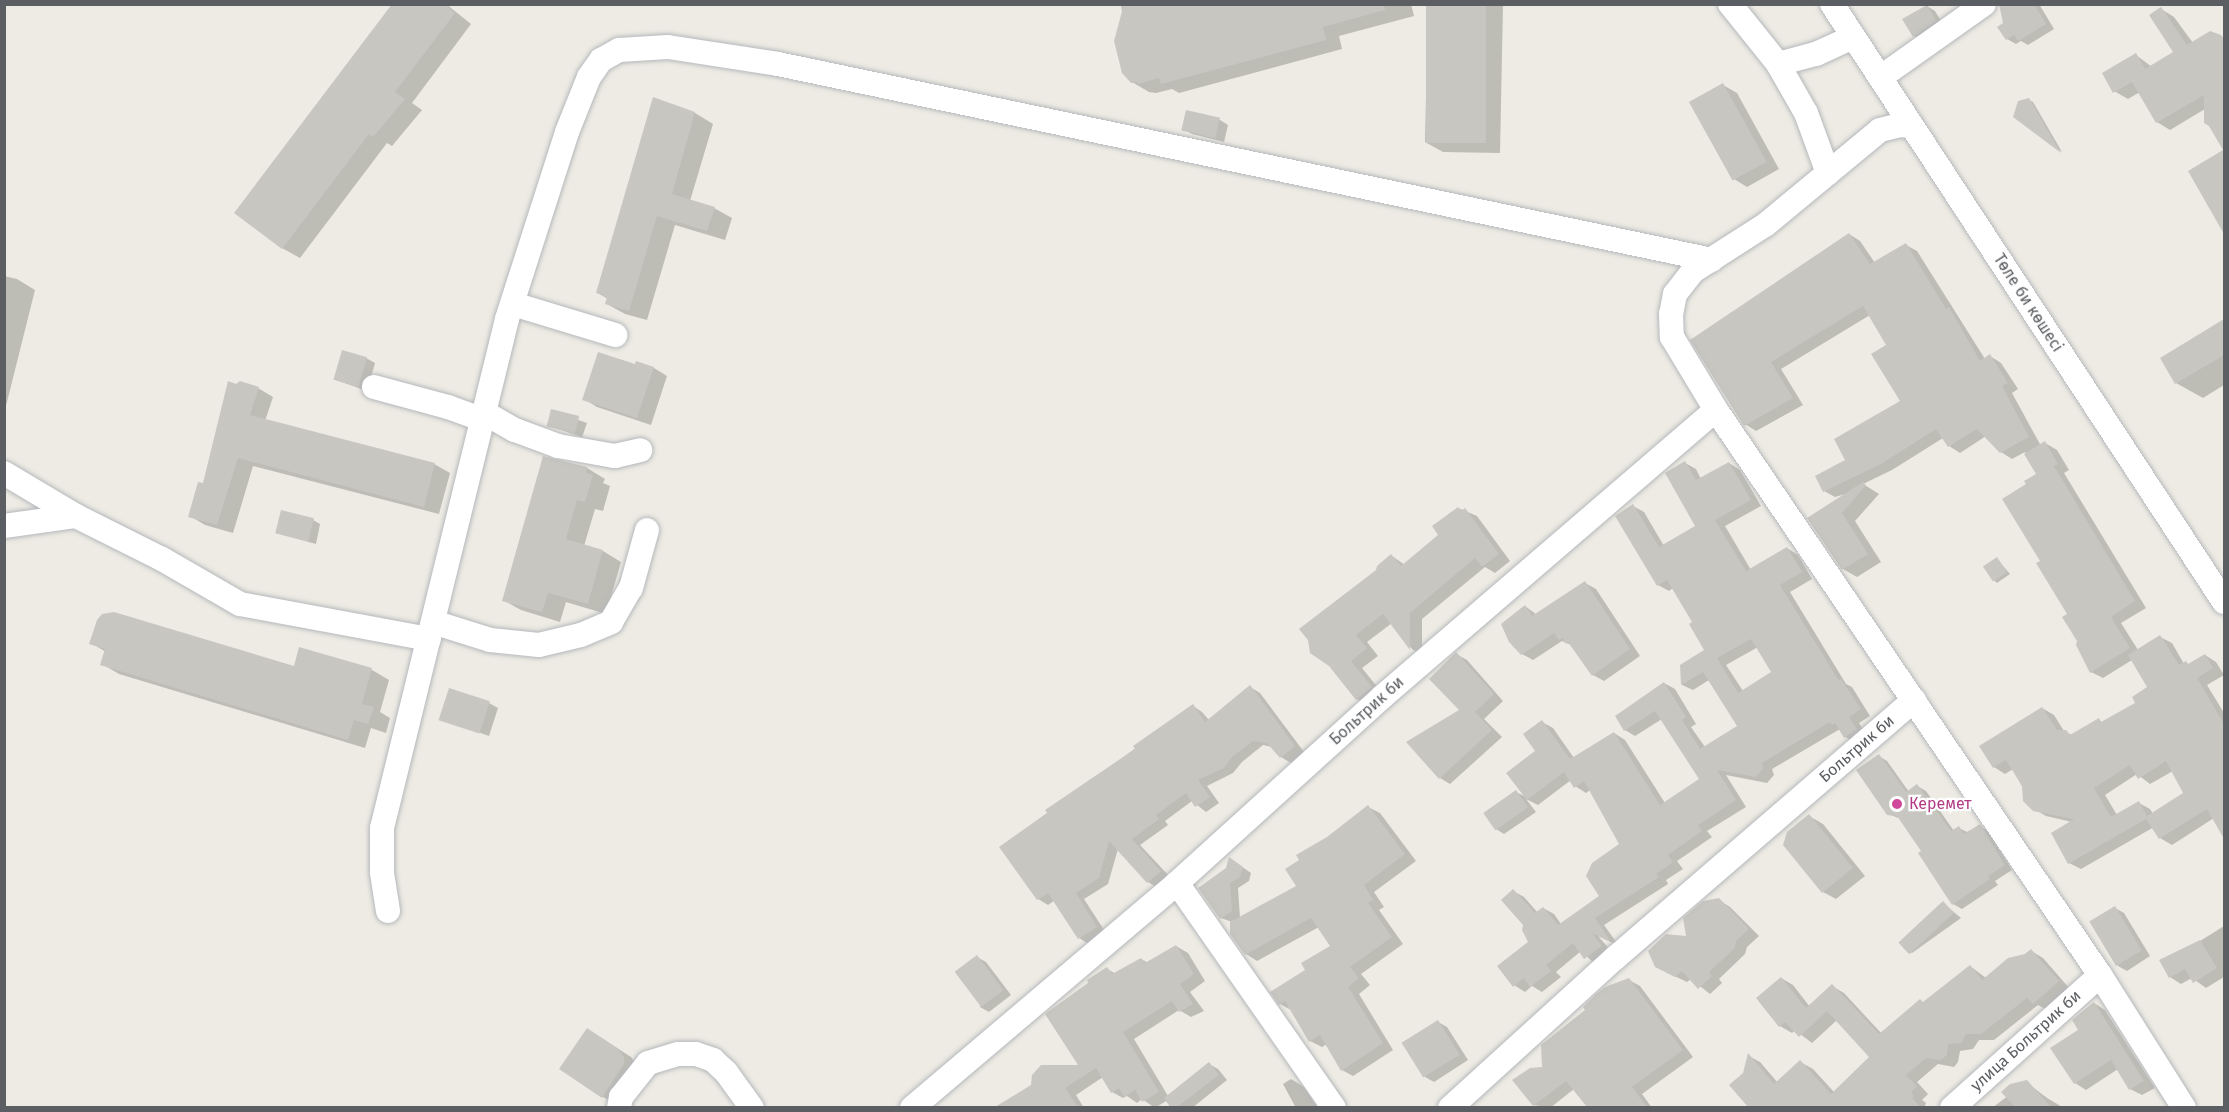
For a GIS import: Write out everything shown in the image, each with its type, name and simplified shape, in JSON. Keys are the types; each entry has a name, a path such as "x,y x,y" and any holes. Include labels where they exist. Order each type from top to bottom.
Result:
{"street":[{"path":"1730,4 1778,64 1806,113 1828,173"},
{"name":"Төле би көшесі","path":"1832,4 2224,602"},
{"path":"1881,77 1984,4"},
{"path":"1778,64 1816,54 1853,37"},
{"path":"388,910 382,872 382,828 513,304 567,132 589,77 601,60 619,50 668,47 778,64 1712,260"},
{"path":"1911,126 1900,124 1880,130 1765,225 1693,271 1675,294 1671,314 1672,337 1716,410 2100,975 2184,1107"},
{"path":"513,304 615,335"},
{"path":"374,387 484,417 558,446 615,456 640,450"},
{"name":"Больтрик би","path":"912,1107 1177,883 1382,697 1716,410"},
{"path":"4,473 76,516 162,559 240,604 539,645 582,635 611,622 631,588 647,530"},
{"path":"4,526 76,516"},
{"name":"Больтрик би","path":"1450,1107 1615,958 1914,700"},
{"path":"1177,883 1334,1107"},
{"name":"улица Больтрик би","path":"1952,1107 2100,975"},
{"path":"620,1107 627,1089 648,1063 678,1054 696,1054 712,1060 726,1072 752,1107"}],"building":[{"path":"392,4 444,4 455,13 395,92 405,99 373,137 369,134 282,249 234,213"},
{"path":"1124,4 1384,4 1385,10 1323,27 1326,40 1161,84 1159,78 1138,84 1137,82 1131,83 1122,73 1114,41"},
{"path":"1426,4 1486,4 1486,143 1426,143"},
{"path":"1999,4 2034,4 2046,24 2018,41 2014,35 2006,40 1997,27 2003,23"},
{"path":"1927,5 1936,21 1913,37 1902,19"},
{"path":"2161,7 2187,45 2210,31 2221,35 2224,40 2224,234 2188,171 2223,150 2209,126 2204,123 2204,95 2156,123 2132,82 2113,93 2102,73 2136,53 2145,69 2173,52 2149,15"},
{"path":"1723,83 1767,162 1733,181 1689,102"},
{"path":"653,97 695,112 672,194 715,207 707,231 657,216 629,311 605,304 607,297 596,293"},
{"path":"2029,98 2061,153 2013,117 2018,101"},
{"path":"1186,110 1220,118 1215,138 1181,130"},
{"path":"1849,233 1870,264 1906,243 1946,309 1949,307 1980,361 1990,354 2008,383 2002,386 2029,437 2000,453 1977,429 1948,447 1936,429 1881,464 1823,492 1815,476 1845,460 1834,439 1900,401 1871,354 1886,345 1863,306 1771,362 1793,398 1744,426 1690,340"},
{"path":"2224,319 2224,355 2175,384 2160,358"},
{"path":"342,350 367,357 358,387 333,380"},
{"path":"598,352 635,364 636,361 654,367 637,418 582,400"},
{"path":"228,381 236,384 240,381 259,387 250,415 435,463 424,507 238,458 217,525 188,517 198,482 203,483"},
{"path":"551,409 579,416 575,433 547,426"},
{"path":"2045,441 2058,464 2054,466 2135,601 2111,617 2130,648 2090,673 2076,645 2077,641 2062,617 2067,614 2036,563 2040,561 2002,499 2026,484 2024,481 2036,474 2024,454"},
{"path":"543,456 587,467 586,473 593,475 585,502 577,500 566,539 603,550 588,604 548,593 542,612 502,601"},
{"path":"1685,461 1696,480 1729,462 1751,500 1715,520 1746,571 1787,547 1802,572 1780,585 1839,681 1841,679 1861,709 1849,717 1857,729 1844,738 1835,723 1832,725 1830,722 1762,763 1763,769 1756,777 1717,770 1736,800 1698,825 1702,831 1668,855 1673,862 1656,874 1659,877 1595,918 1611,942 1592,933 1602,946 1584,959 1573,943 1546,965 1551,971 1530,987 1524,978 1513,987 1497,966 1528,942 1522,930 1523,925 1501,900 1513,889 1535,913 1543,907 1558,925 1599,896 1586,876 1592,863 1619,844 1584,781 1574,788 1564,772 1527,800 1506,773 1535,751 1523,734 1542,720 1570,759 1614,732 1660,805 1699,779 1655,711 1624,731 1615,716 1664,682 1686,717 1682,720 1700,749 1737,726 1703,672 1681,685 1680,665 1704,650 1689,624 1692,622 1667,580 1657,586 1615,516 1633,504 1659,547 1695,526 1665,473","holes":["1751,639 1771,672 1738,693 1717,658"]},
{"path":"1863,482 1866,485 1842,513 1868,554 1842,570 1807,518"},
{"path":"1458,507 1461,511 1465,508 1499,554 1482,567 1475,558 1410,613 1410,650 1383,614 1356,635 1367,648 1351,661 1372,687 1356,700 1329,666 1310,653 1308,640 1299,629 1376,570 1377,566 1391,554 1401,566 1438,535 1432,526"},
{"path":"281,510 314,518 308,542 275,533"},
{"path":"1997,557 2007,572 1993,581 1983,567"},
{"path":"1585,581 1630,649 1592,676 1568,642 1566,644 1563,638 1559,640 1554,633 1521,655 1509,642 1501,624 1525,605 1532,616"},
{"path":"114,612 294,666 299,647 372,668 362,704 374,707 368,724 354,720 348,740 100,665 105,649 89,644 97,620 102,614"},
{"path":"2160,635 2179,665 2186,661 2188,664 2205,654 2213,668 2197,678 2224,724 2224,839 2207,809 2159,839 2146,819 2068,864 2051,833 2074,819 2033,811 2023,801 2022,786 2006,760 1993,768 1979,746 2042,707 2057,730 2066,730 2070,735 2099,718 2101,722 2135,703 2132,697 2147,687 2128,655","holes":["2166,761 2183,793 2147,816 2139,801 2111,817 2094,788 2130,765 2138,779"]},
{"path":"1456,652 1494,694 1475,712 1492,730 1439,779 1406,742 1459,710 1429,679"},
{"path":"1250,685 1295,746 1280,758 1267,743 1253,741 1232,757 1224,768 1198,780 1210,797 1195,807 1186,793 1156,815 1159,819 1132,839 1161,871 1147,883 1109,841 1099,878 1076,893 1097,927 1078,939 1048,893 1037,900 999,847 1047,813 1045,810 1135,749 1133,746 1193,704 1205,722"},
{"path":"449,688 490,701 479,734 438,720"},
{"path":"1879,754 1906,792 1917,784 1951,831 1959,826 1964,834 1980,824 2005,865 1988,876 1990,879 1952,905 1918,853 1921,851 1897,816 1887,815 1856,770"},
{"path":"1516,790 1528,807 1495,830 1483,813"},
{"path":"1368,805 1405,854 1364,885 1373,900 1368,903 1392,937 1350,967 1359,978 1348,987 1383,1043 1341,1071 1320,1035 1309,1042 1285,1001 1279,1005 1270,992 1305,970 1301,963 1330,946 1311,918 1245,955 1230,934 1230,922 1296,886 1285,869 1299,860 1296,855 1327,837"},
{"path":"1809,814 1853,868 1822,893 1783,845 1787,832"},
{"path":"1229,857 1243,867 1240,877 1230,883 1232,911 1220,919 1198,888 1226,868"},
{"path":"1719,898 1749,929 1736,941 1735,948 1709,972 1712,976 1698,989 1682,971 1675,977 1655,967 1648,951 1666,934 1686,936 1683,918 1703,901"},
{"path":"1943,901 1954,913 1909,954 1898,943"},
{"path":"2115,906 2142,951 2116,966 2089,921"},
{"path":"2200,940 2217,968 2193,983 2185,969 2169,978 2159,960"},
{"path":"1176,945 1194,974 1180,984 1193,1004 1179,1012 1172,1001 1123,1032 1159,1092 1142,1102 1135,1090 1124,1097 1119,1088 1111,1093 1096,1068 1065,1088 1078,1107 995,1107 1031,1085 1032,1075 1041,1065 1078,1065 1045,1014 1107,967 1112,974 1141,958 1145,963"},
{"path":"2031,949 2059,981 2033,1004 2027,998 1981,1034 1966,1034 1961,1043 1948,1044 1947,1055 1941,1060 1926,1058 1906,1075 1917,1086 1911,1092 1914,1096 1912,1098 1920,1107 1748,1107 1729,1085 1743,1073 1748,1053 1774,1084 1800,1060 1831,1094 1869,1057 1827,1011 1799,1037 1785,1022 1779,1027 1756,998 1781,977 1806,1008 1832,984 1879,1034 1920,999 1923,1002 1970,965 1982,980 2008,958 2025,954"},
{"path":"977,955 1003,990 981,1007 955,972"},
{"path":"1629,978 1683,1050 1632,1087 1647,1107 1587,1107 1566,1081 1533,1106 1512,1080 1530,1068 1542,1067 1541,1045 1585,1010 1583,1007 1605,987"},
{"path":"2094,1002 2144,1081 2129,1090 2111,1060 2074,1084 2050,1048 2078,1030 2072,1020"},
{"path":"1438,1020 1460,1055 1423,1078 1402,1043"},
{"path":"587,1028 617,1048 624,1057 624,1064 602,1098 559,1069"},
{"path":"1209,1062 1219,1075 1177,1107 1171,1107 1164,1098"},
{"path":"2027,1080 2051,1107 2015,1107 2001,1092 2010,1084"}],"place":[{"name":"Керемет","path":"1897,804"}]}
